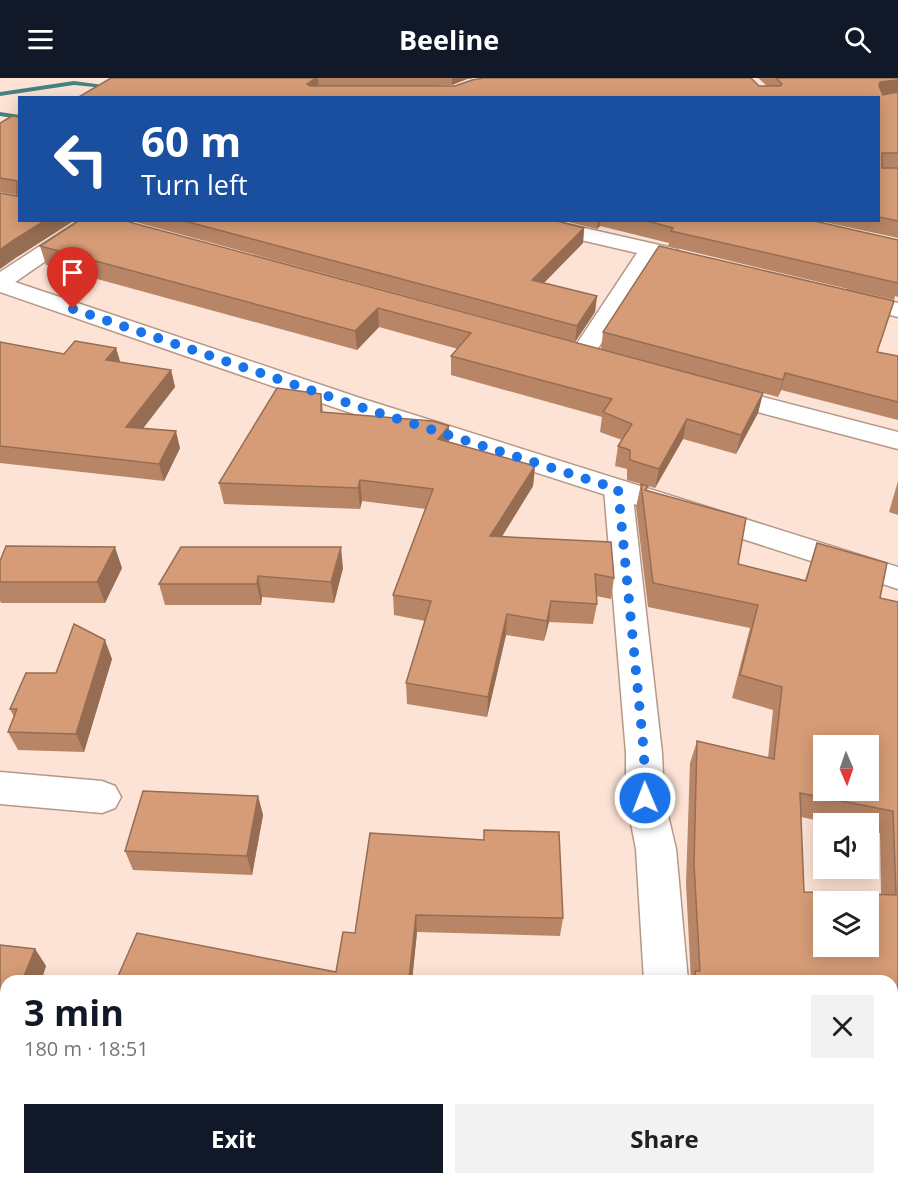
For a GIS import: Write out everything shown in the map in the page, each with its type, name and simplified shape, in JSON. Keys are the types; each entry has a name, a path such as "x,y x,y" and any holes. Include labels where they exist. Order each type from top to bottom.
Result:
{"street":[{"path":"0,283 92,222"},
{"path":"96,222 117,228"},
{"path":"528,222 695,260"},
{"path":"637,370 571,351 650,250"},
{"path":"0,283 351,404 898,578"},
{"path":"830,293 898,310"},
{"path":"692,386 898,441"},
{"path":"618,489 644,753 645,798 656,849 666,975"},
{"path":"0,788 102,797"}],"building":[{"path":"111,78 316,78 307,84 310,86 455,86 484,78 751,78 759,86 780,86 782,84 776,78 898,78 898,80 880,82 879,86 883,95 898,92 898,153 882,153 882,168 898,168 898,221 880,217 880,96 80,96"},
{"path":"12,116 18,117 18,222 43,222 0,250 0,193 17,196 17,181 0,178 0,123"},
{"path":"77,222 129,222 763,393 741,435 687,419 659,469 630,460 630,450 618,446 632,424 603,412 612,399 451,356 471,333 378,308 355,331 40,246"},
{"path":"188,222 561,222 584,228 532,280 597,296 577,326"},
{"path":"651,222 819,222 898,240 898,283 671,231 673,228"},
{"path":"659,246 894,301 877,352 898,356 898,402 785,373 783,380 603,332"},
{"path":"75,341 116,348 106,360 171,370 126,427 176,431 159,464 0,446 0,342 64,354"},
{"path":"277,388 321,394 321,412 433,421 449,426 438,439 535,466 490,536 611,542 614,578 595,574 597,604 551,601 547,621 507,614 488,697 406,683 431,601 393,595 433,489 360,480 358,488 219,483"},
{"path":"641,484 648,486 645,490 746,518 738,564 806,581 817,543 887,563 880,598 898,602 898,975 695,975 695,971 700,971 694,864 697,741 774,759 782,687 740,675 758,605 653,583"},
{"path":"6,546 115,547 97,582 0,582 0,561"},
{"path":"181,547 341,547 331,582 258,576 257,584 159,584"},
{"path":"74,624 105,640 76,734 8,732 17,709 10,709 26,673 56,673"},
{"path":"143,791 258,796 247,856 125,851"},
{"path":"484,830 559,832 563,918 416,915 409,975 119,975 137,933 336,972 343,932 355,933 370,833 484,840"},
{"path":"0,945 35,949 24,975 0,975"}],"waterway":[{"path":"0,94 74,83 115,87"},
{"path":"0,114 18,117"}],"route":[{"path":"73,309 351,404 618,489 644,753 645,798"}]}
